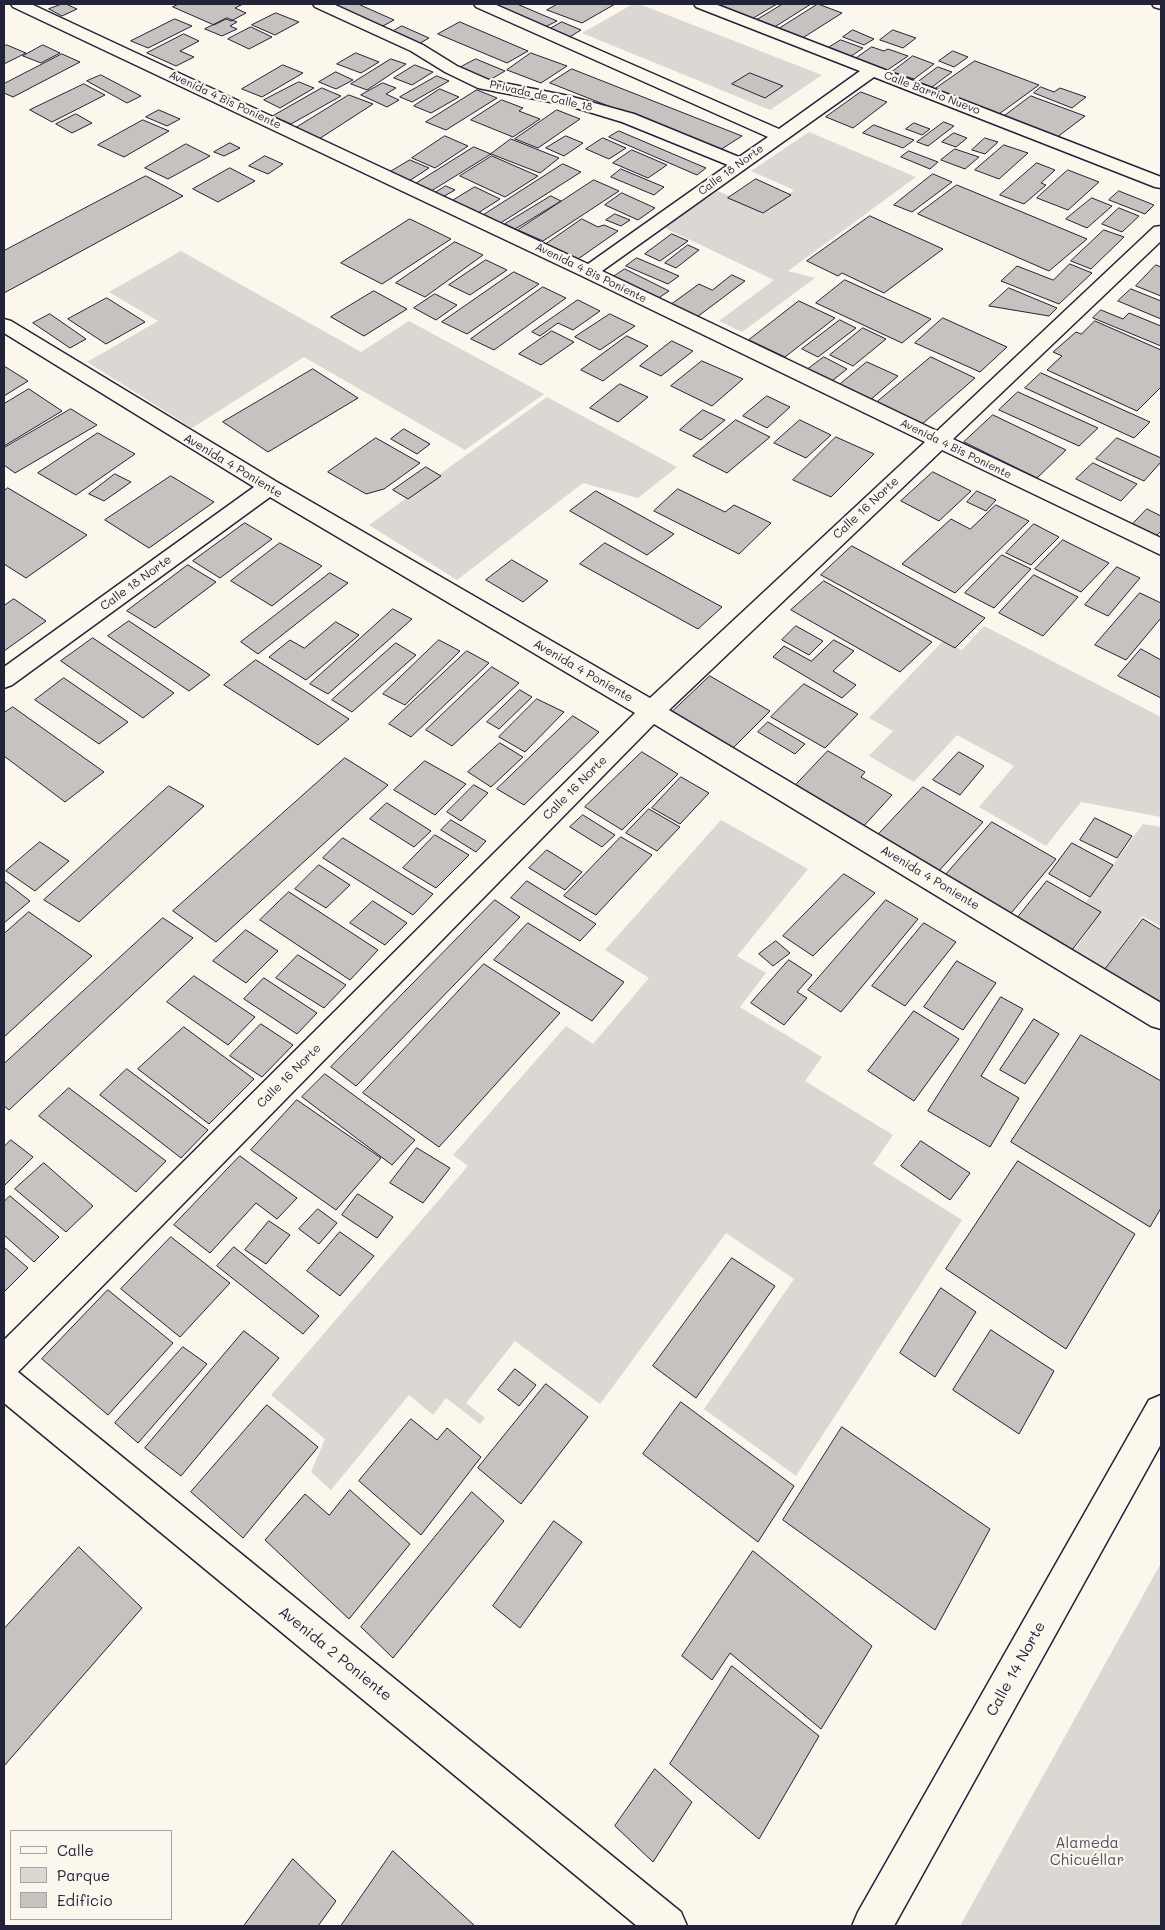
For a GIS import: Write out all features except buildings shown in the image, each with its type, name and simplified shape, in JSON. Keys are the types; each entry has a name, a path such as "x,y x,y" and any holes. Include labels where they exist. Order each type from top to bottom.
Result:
{"street":[{"name":"Avenida 4 Bis Poniente","path":"19,4 589,272 1161,547"},
{"name":"Privada de Calle 18","path":"321,4 417,48 451,69 484,84 569,101 628,118 740,164"},
{"path":"482,4 779,135"},
{"name":"Calle Barrio Nuevo","path":"702,4 1161,183"},
{"name":"Calle 18 Norte","path":"589,272 779,135 873,70"},
{"name":"Calle 16 Norte","path":"4,1362 652,711 1161,231"},
{"name":"Avenida 4 Poniente","path":"4,325 269,488 652,711 1161,1017"},
{"name":"Calle 18 Norte","path":"4,679 269,488"},
{"name":"Avenida 2 Poniente","path":"4,1382 667,1926"},
{"name":"Calle 14 Norte","path":"872,1926 1161,1412"}],"green space":[{"path":"633,4 639,4 822,75 770,110 582,33"},
{"path":"809,132 916,177 788,271 815,278 742,332 719,321 774,280 663,227 718,191 764,211 794,190 751,171"},
{"path":"181,251 361,352 409,321 544,394 465,450 304,357 192,428 87,362 158,321 109,292"},
{"path":"547,397 677,467 638,498 583,483 457,580 369,525"},
{"path":"984,626 1161,717 1161,817 1081,802 1046,846 979,807 1014,766 957,735 914,782 869,756 893,731 869,718 943,641 962,650"},
{"path":"721,820 808,869 737,956 766,973 740,1007 822,1057 805,1081 893,1135 873,1164 962,1220 796,1476 704,1409 794,1279 726,1233 600,1404 515,1341 466,1403 485,1418 480,1424 446,1398 433,1415 409,1395 331,1490 311,1472 325,1439 271,1395 468,1166 453,1155 566,1026 593,1044 649,978 605,950"},
{"path":"1143,824 1161,827 1161,926 1142,916 1100,977 1068,959 1099,915 1083,906"},
{"name":"Alameda Chicuéllar","path":"1161,1563 1161,1926 960,1926"}]}
